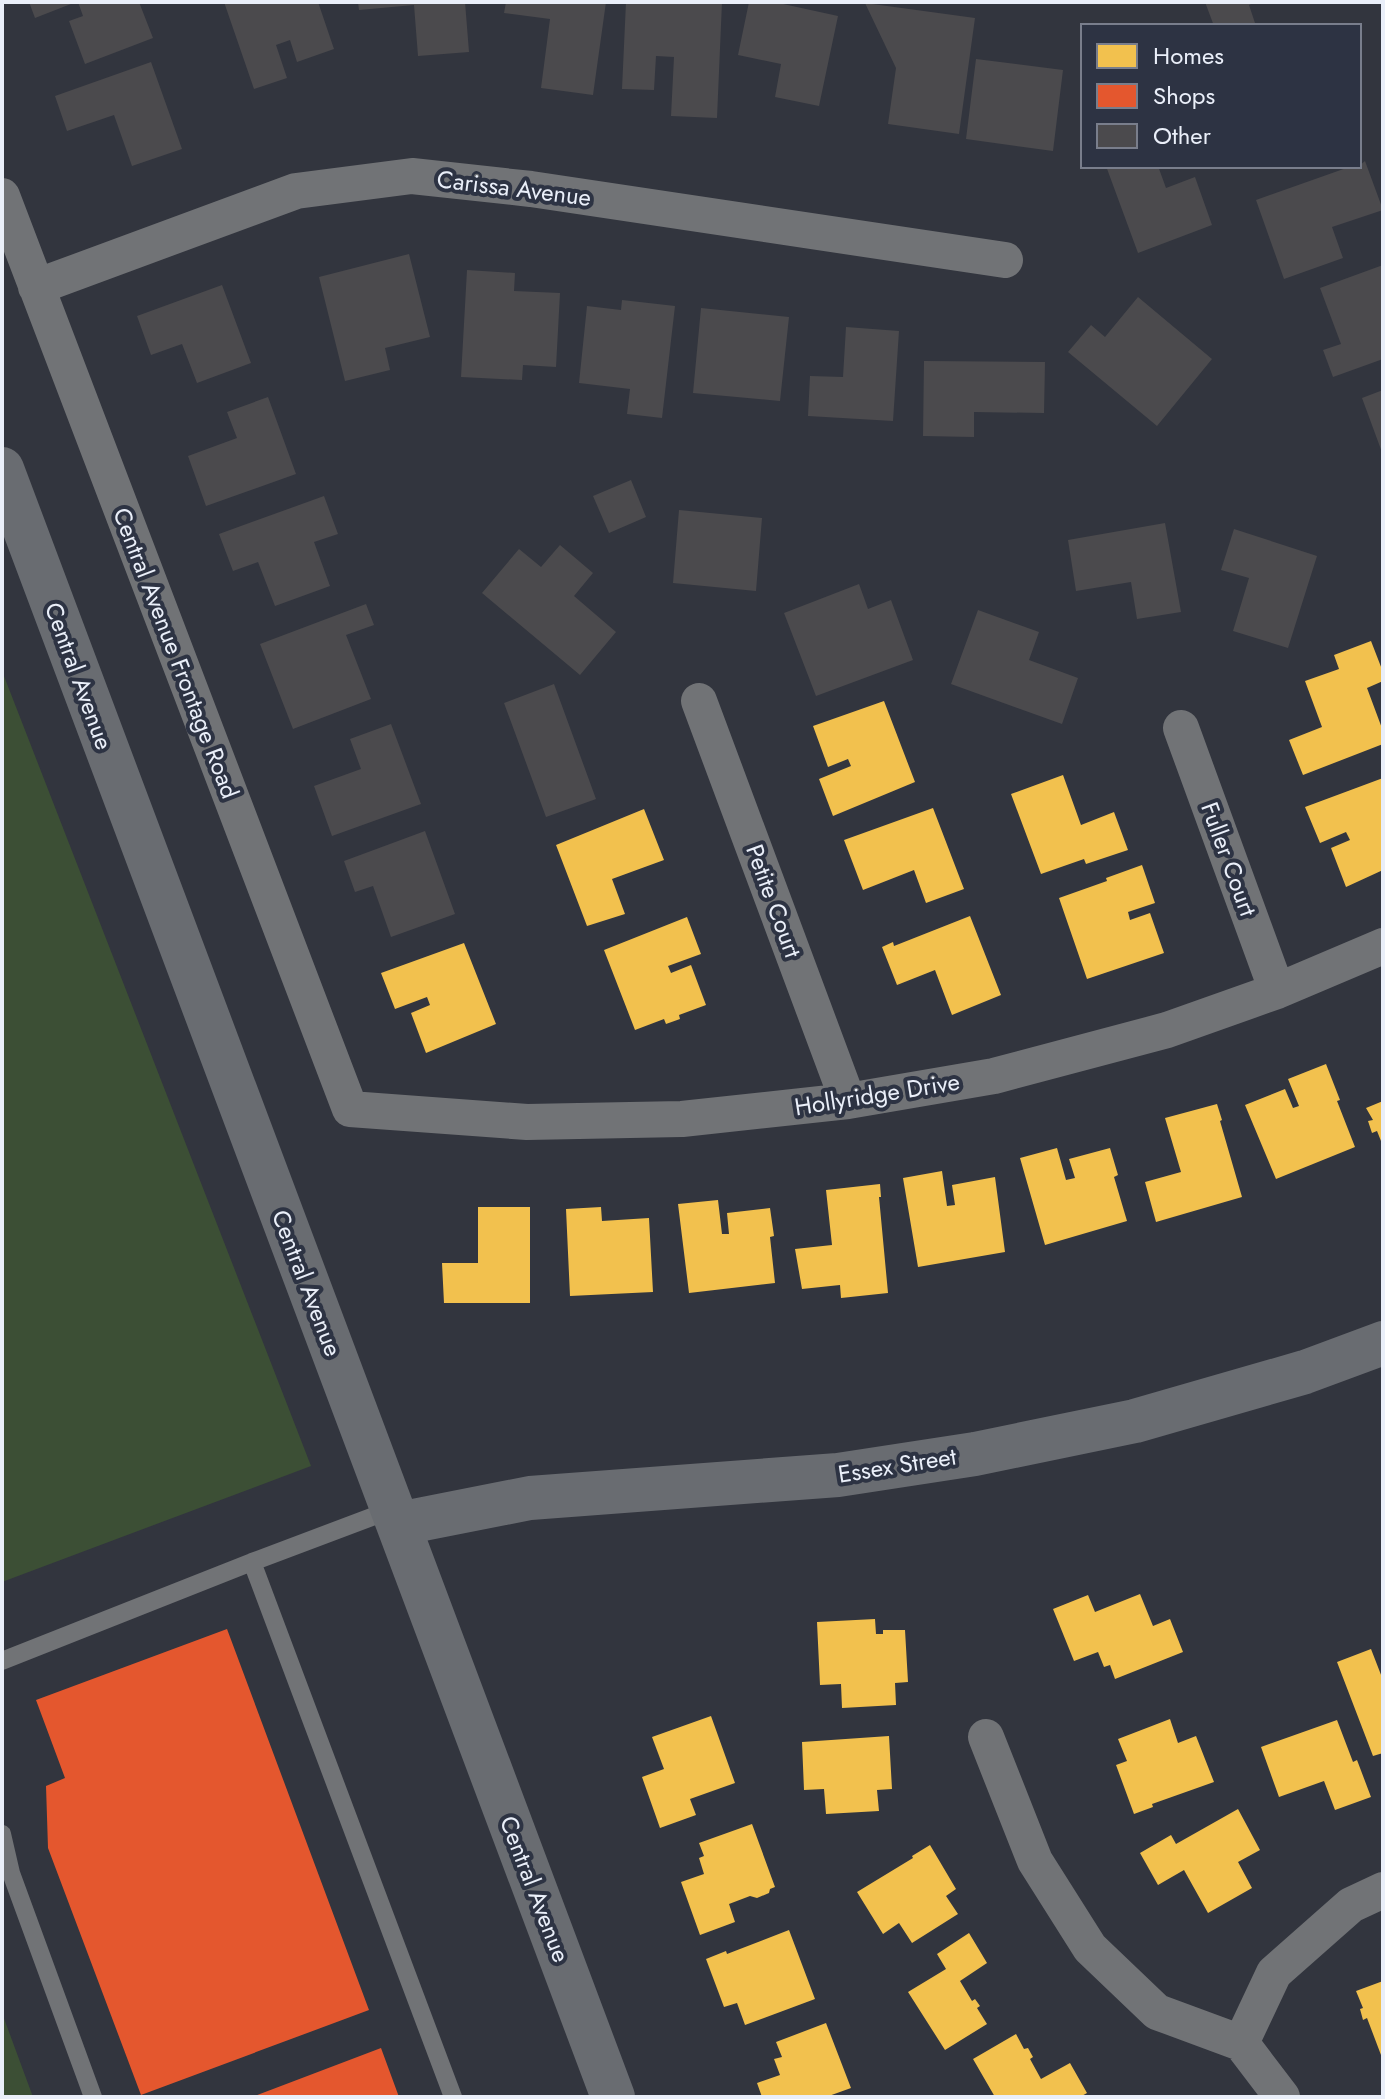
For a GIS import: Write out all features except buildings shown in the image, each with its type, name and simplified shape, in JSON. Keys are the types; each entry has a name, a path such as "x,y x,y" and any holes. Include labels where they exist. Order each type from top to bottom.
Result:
{"main road":[{"name":"Central Avenue","path":"2,469 613,2097"},
{"name":"Essex Street","path":"396,1516 530,1498 838,1475 975,1454 1135,1421 1305,1372 1383,1343"}],"street":[{"name":"Carissa Avenue","path":"36,287 296,191 412,176 531,189 1005,260"},
{"name":"Central Avenue Frontage Road","path":"2,196 350,1109"},
{"name":"Petite Court","path":"699,701 848,1101"},
{"name":"Fuller Court","path":"1181,728 1277,991"},
{"name":"Hollyridge Drive","path":"350,1109 542,1122 682,1119 848,1101 994,1076 1167,1030 1277,991 1383,946"},
{"path":"986,1737 1035,1861 1090,1948 1157,2012 1241,2043 1282,2097"},
{"path":"1241,2043 1274,1973 1351,1905 1383,1890"}],"lane":[{"path":"2,1661 252,1562 396,1516"},
{"path":"252,1562 453,2097"},
{"path":"2,1834 11,1873 93,2097"}],"green space":[{"path":"2,671 311,1466 2,1582"},
{"path":"2,2013 33,2097 2,2097"}]}
